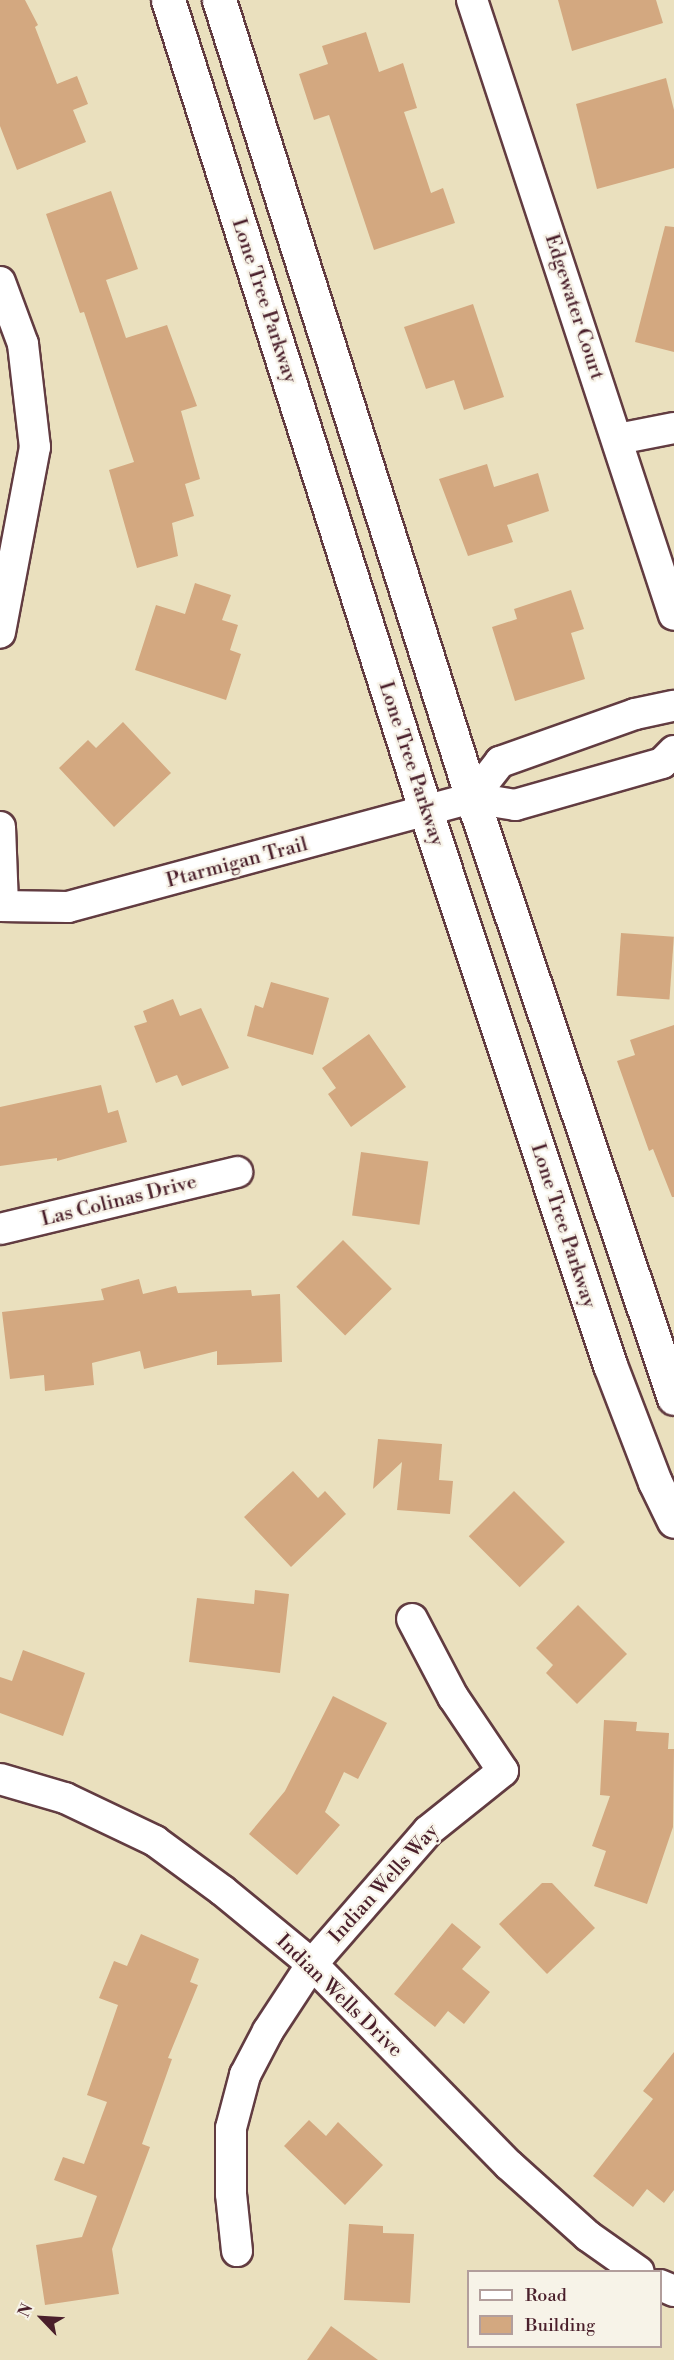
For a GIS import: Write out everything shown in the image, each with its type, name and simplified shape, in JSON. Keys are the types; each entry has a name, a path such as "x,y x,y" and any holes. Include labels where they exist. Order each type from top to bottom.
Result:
{"street":[{"name":"Lone Tree Parkway","path":"168,0 426,812 610,1365 655,1482 674,1521"},
{"path":"219,0 472,798 674,1398"},
{"name":"Edgewater Court","path":"472,0 674,615"},
{"path":"0,282 23,344 35,447 0,633"},
{"path":"618,440 674,428"},
{"path":"472,798 500,762 635,714 674,706"},
{"path":"472,798 515,805 662,763 674,751"},
{"name":"Ptarmigan Trail","path":"2,906 68,908 472,798"},
{"path":"0,827 2,906"},
{"name":"Las Colinas Drive","path":"0,1229 237,1172"},
{"name":"Indian Wells Way","path":"237,2251 231,2194 231,2128 245,2075 312,1964 428,1830 503,1771 453,1697 412,1619"},
{"name":"Indian Wells Drive","path":"0,1779 65,1798 155,1841 312,1964 509,2164 588,2236 638,2270"}],"building":[{"path":"0,0 25,0 38,25 35,27 57,84 77,76 88,104 73,110 86,142 17,170 0,126"},
{"path":"558,0 656,0 663,23 572,51"},
{"path":"366,32 379,72 403,63 417,108 404,112 431,193 443,188 455,223 374,250 329,115 314,120 299,74 328,64 322,46"},
{"path":"666,78 674,110 674,168 597,189 576,104"},
{"path":"111,191 138,269 106,280 126,338 167,325 197,406 181,411 200,479 185,484 194,516 172,523 178,556 137,568 109,470 134,462 84,312 80,313 46,214"},
{"path":"665,226 674,227 674,352 635,342"},
{"path":"473,304 504,397 464,410 454,380 426,389 404,327"},
{"path":"487,464 494,487 538,473 549,511 507,525 513,542 468,556 439,479"},
{"path":"195,583 231,595 222,620 238,625 230,650 241,654 226,700 135,670 156,605 185,614"},
{"path":"571,590 584,629 571,633 585,679 515,701 492,627 517,619 514,609"},
{"path":"123,722 171,773 114,827 59,768 88,740 96,748"},
{"path":"621,933 674,937 669,1000 617,996"},
{"path":"271,982 329,998 313,1055 247,1036 255,1005 263,1008"},
{"path":"173,999 180,1016 201,1008 229,1068 182,1086 177,1075 156,1083 134,1026 147,1022 143,1011"},
{"path":"674,1025 674,1197 672,1197 653,1149 649,1151 617,1061 635,1055 630,1040"},
{"path":"369,1034 406,1087 351,1127 328,1094 336,1088 322,1068"},
{"path":"101,1085 108,1113 118,1110 127,1142 57,1161 57,1158 0,1166 0,1107"},
{"path":"361,1152 428,1161 419,1225 352,1215"},
{"path":"343,1240 392,1289 345,1335 296,1287"},
{"path":"139,1279 143,1294 176,1286 178,1293 251,1290 252,1296 280,1294 282,1362 217,1365 217,1351 144,1369 140,1351 92,1363 94,1385 45,1391 44,1375 10,1379 2,1312 104,1300 101,1289"},
{"path":"378,1439 442,1444 439,1480 453,1481 450,1514 397,1510 402,1462 373,1489"},
{"path":"293,1471 318,1498 325,1491 346,1514 291,1567 244,1517"},
{"path":"514,1491 565,1542 520,1587 469,1536"},
{"path":"255,1590 289,1594 280,1673 189,1662 197,1598 254,1604"},
{"path":"578,1605 627,1654 577,1704 546,1673 553,1665 536,1648"},
{"path":"23,1650 85,1673 63,1736 0,1713 0,1677 12,1681"},
{"path":"333,1696 387,1723 358,1779 344,1772 325,1812 340,1825 297,1875 249,1834 285,1791"},
{"path":"604,1720 637,1722 636,1731 669,1733 668,1749 674,1749 673,1827 647,1904 594,1886 606,1851 592,1846 610,1796 600,1795"},
{"path":"542,1883 552,1883 595,1928 547,1974 499,1924"},
{"path":"452,1923 481,1947 462,1969 490,1992 464,2024 448,2011 435,2027 394,1994"},
{"path":"141,1934 199,1959 190,1982 198,1985 168,2058 172,2059 142,2144 150,2147 112,2249 119,2294 45,2305 36,2245 82,2237 97,2196 54,2180 63,2157 84,2164 107,2102 87,2095 118,2005 99,1998 114,1961 127,1966"},
{"path":"674,2052 674,2190 664,2203 647,2189 633,2207 593,2176 653,2099 643,2091"},
{"path":"309,2120 326,2136 338,2122 383,2165 345,2205 284,2146"},
{"path":"349,2224 383,2226 383,2233 414,2234 410,2303 344,2300"},
{"path":"331,2326 378,2360 307,2360"}]}
